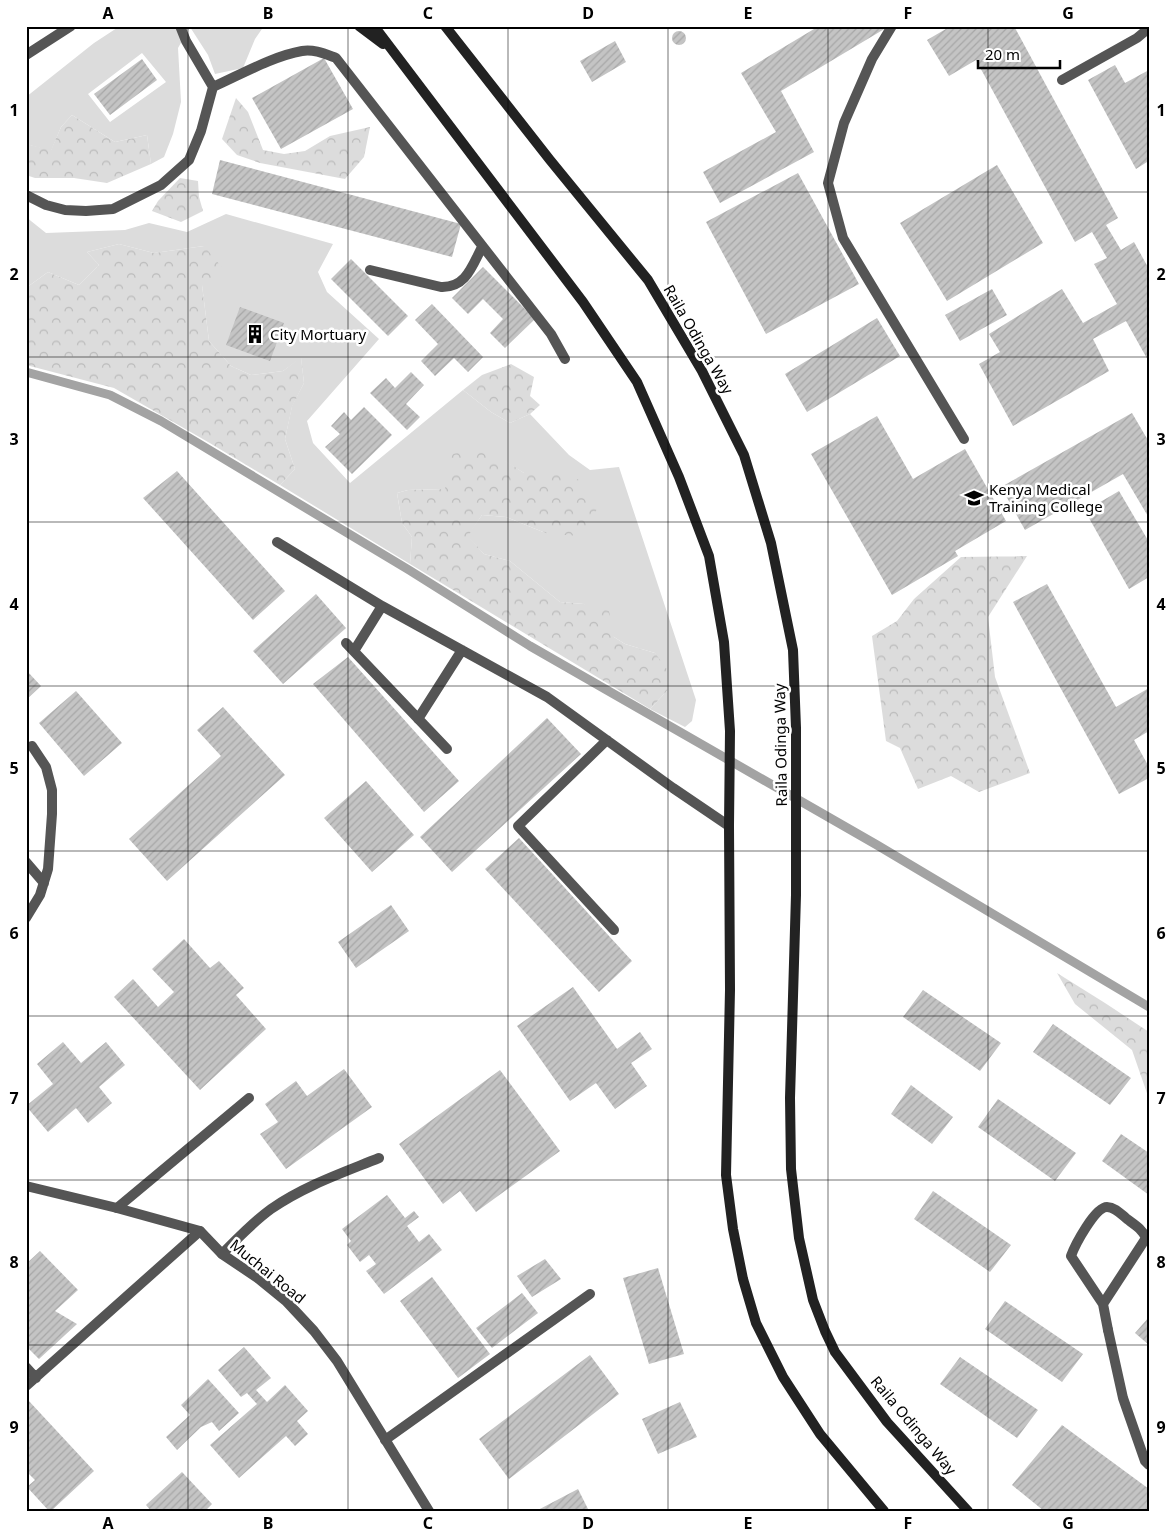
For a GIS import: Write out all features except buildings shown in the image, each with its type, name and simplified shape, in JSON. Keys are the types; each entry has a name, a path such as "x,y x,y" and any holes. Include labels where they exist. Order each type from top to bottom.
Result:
{"main road":[{"path":"358,26 394,52"},
{"path":"374,26 583,302 637,382 679,477 708,556 724,642 730,740 730,990 726,1174 733,1229 743,1279 756,1323 783,1377 820,1434 884,1511"},
{"name":"Raila Odinga Way","path":"446,26 527,131 648,280 702,371 744,454 771,544 793,650 796,895 790,1098 791,1169 799,1238 813,1300 835,1352 887,1422 968,1511"}],"street":[{"path":"26,55 70,26"},
{"path":"26,195 65,210 113,209 161,185 189,160 201,132 213,87 186,41 180,26"},
{"path":"892,26 872,59 844,123 828,183 842,238 964,439"},
{"path":"1062,80 1137,38 1149,28"},
{"path":"213,87 276,59 303,51 321,52 336,58 551,334 565,359"},
{"path":"370,270 451,288 460,283 469,272 482,246"},
{"path":"277,542 382,606 547,696 673,788 729,826"},
{"path":"382,606 350,647 447,749"},
{"path":"418,719 462,650"},
{"path":"607,740 518,826 614,930"},
{"path":"26,918 40,895 48,869 52,790 46,767 32,746"},
{"path":"26,862 44,883"},
{"path":"117,1208 249,1098"},
{"path":"222,1254 251,1225 271,1209 311,1186 379,1158"},
{"name":"Muchai Road","path":"26,1186 117,1208 200,1232 222,1254 286,1300 314,1331 337,1361 429,1511"},
{"path":"1103,1304 1146,1238 1143,1230 1113,1208 1105,1207 1097,1212 1071,1256 1103,1304 1123,1398 1145,1461 1149,1465"},
{"path":"26,1386 200,1232"},
{"path":"385,1440 590,1294"},
{"path":"26,1367 36,1378"}],"green space":[{"path":"120,26 264,26 255,39 243,68 215,74 208,55 190,27 178,48 181,102 173,134 164,157 151,164 147,135 115,142 72,115 61,127 51,151 26,144 26,97 94,43","holes":["142,53 166,82 110,122 88,94"]},
{"path":"236,98 248,112 263,150 284,154 305,151 330,136 370,127 364,157 345,179 260,163 237,155 222,139"},
{"path":"72,115 115,142 147,135 151,164 107,183 74,178 35,178 26,175 26,144 51,150 61,127"},
{"path":"180,178 198,181 199,197 203,211 181,222 152,211 158,201"},
{"path":"226,214 333,244 318,272 327,292 379,339 307,421 313,443 350,483 463,390 491,412 510,423 530,414 569,455 590,470 619,467 696,700 692,721 685,727 650,709 667,691 655,653 625,644 614,637 584,604 560,602 510,561 484,554 467,536 482,515 506,517 548,534 558,473 524,473 486,450 446,489 408,490 397,493 402,523 412,537 410,564 280,485 295,469 285,439 292,406 304,383 301,358 283,371 251,375 231,366 209,341 202,285 204,246 154,253 119,244 87,252 99,265 79,285 48,272 26,288 26,217 46,233 125,230 149,223 187,232"},
{"path":"119,244 154,253 204,246 225,271 202,285 209,341 231,366 251,375 283,371 301,357 304,383 292,407 285,439 295,469 280,485 114,388 26,365 26,288 48,272 79,285 99,265 87,252"},
{"path":"511,364 534,377 530,396 540,405 530,414 510,423 491,412 463,390 482,375"},
{"path":"487,449 524,473 558,473 583,481 597,509 582,536 548,534 506,517 482,515 468,536 484,554 510,561 560,602 584,604 609,611 614,637 625,644 655,653 671,675 667,691 650,709 410,564 412,537 402,523 397,493 408,490 445,489 451,454"},
{"path":"1027,556 988,617 995,677 1030,773 979,792 951,776 918,789 900,748 886,741 872,636 897,621 914,599 961,557"},
{"path":"1057,973 1149,1032 1149,1099 1132,1050 1075,1004"}],"waterway":[{"path":"26,372 110,395 161,421 409,570 530,646 877,845 1149,1007"}],"place":[{"name":"City Mortuary","path":"255,334"},
{"name":"Kenya Medical Training College","path":"974,498"}]}
